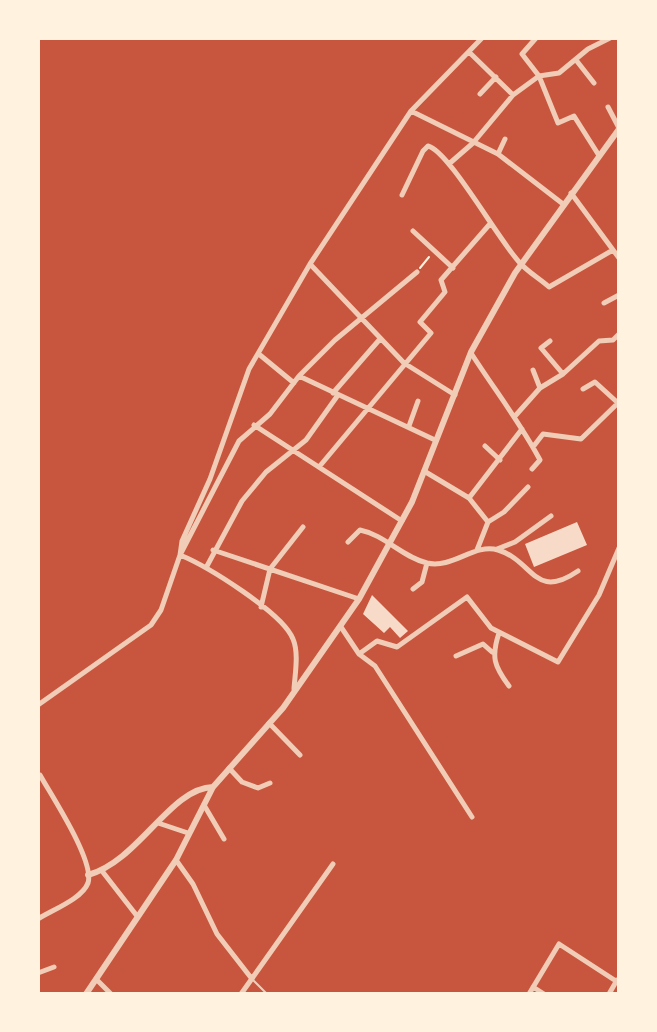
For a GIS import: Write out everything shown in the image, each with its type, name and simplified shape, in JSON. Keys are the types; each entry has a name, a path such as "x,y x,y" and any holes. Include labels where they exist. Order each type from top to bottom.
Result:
{"street":[{"path":"180,555 182,541 210,479 249,369 260,355 310,264 411,111 482,38"},
{"path":"536,38 522,54 539,76 558,123 574,116 598,154"},
{"path":"450,163 473,143 513,95 539,76 559,73 588,49 610,38"},
{"path":"469,52 513,95"},
{"path":"576,60 594,83"},
{"path":"480,94 496,77"},
{"path":"86,994 176,860 213,787 269,723 359,599 402,521 471,352 521,264 619,128 608,107"},
{"path":"411,111 498,154 563,204"},
{"path":"498,154 505,139"},
{"path":"402,195 428,146 450,163 489,225 521,264 549,287 613,250"},
{"path":"571,193 619,258"},
{"path":"319,467 431,333 420,322 445,292 441,280 489,225"},
{"path":"413,231 453,268"},
{"path":"310,264 404,363 455,395"},
{"path":"38,705 151,625 161,610 180,555 239,441 270,414 299,376 361,318 417,272"},
{"path":"604,303 619,295"},
{"path":"516,415 540,388 563,374 599,341 613,340 619,334"},
{"path":"207,566 242,501 266,472 294,451 380,339"},
{"path":"550,341 541,348 563,374"},
{"path":"471,352 516,415 540,460 532,469"},
{"path":"260,355 294,383"},
{"path":"533,370 540,388"},
{"path":"299,376 368,405 435,440"},
{"path":"533,447 543,434 581,439 619,402 595,382 583,389"},
{"path":"409,426 418,401"},
{"path":"254,425 402,521"},
{"path":"469,498 522,429"},
{"path":"485,446 500,460"},
{"path":"423,470 469,498 488,522"},
{"path":"477,550 488,522 504,512 528,487"},
{"path":"348,542 360,530 427,563 446,564 477,550 496,549 515,542 551,516"},
{"path":"261,607 270,569 303,527"},
{"path":"359,654 377,641 397,647 467,597 491,628 558,662 599,595 619,548"},
{"path":"496,549 511,556 541,581 556,583 578,571"},
{"path":"213,550 359,599"},
{"path":"180,555 207,566 284,622 295,643 294,689"},
{"path":"413,589 422,582 427,563"},
{"path":"341,627 359,654 375,666 472,817"},
{"path":"499,632 492,652 494,665 509,686"},
{"path":"456,656 483,644 492,652"},
{"path":"269,723 300,755"},
{"path":"229,768 242,782 258,788 270,783"},
{"path":"38,919 80,894 88,875 78,844 40,775"},
{"path":"88,875 102,871 133,850 199,787 213,787"},
{"path":"204,804 224,839"},
{"path":"158,823 188,833"},
{"path":"176,860 193,884 217,934 252,979"},
{"path":"241,994 333,864"},
{"path":"102,871 137,916"},
{"path":"529,994 559,944 618,982 609,994"},
{"path":"38,973 54,967"},
{"path":"95,978 111,994"},
{"path":"533,987 544,994"}],"lane":[{"path":"252,979 267,994"}],"path":[{"path":"417,272 434,249"}],"building":[{"path":"577,522 587,545 534,567 525,544"},
{"path":"372,595 408,631 400,638 390,627 384,633 363,614"}]}
